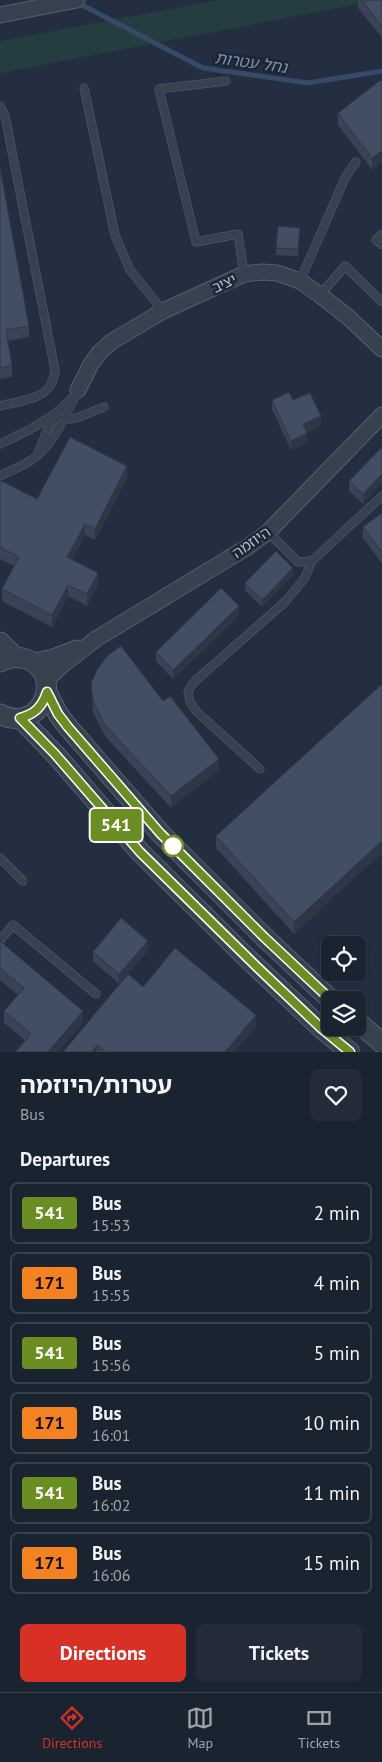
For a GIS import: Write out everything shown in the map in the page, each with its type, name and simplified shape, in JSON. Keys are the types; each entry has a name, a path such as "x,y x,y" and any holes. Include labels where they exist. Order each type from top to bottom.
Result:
{"street":[{"path":"0,15 77,0"},
{"name":"יציב","path":"78,390 91,364 111,342 164,311 244,274 277,273 300,282 348,317 382,349"},
{"name":"היוזמה","path":"47,686 61,666 96,639 249,546 268,532 382,415"},
{"name":"היוזמה","path":"16,660 53,657 96,639"},
{"path":"0,642 16,660 44,673 58,714 160,833 264,937 322,991"},
{"path":"0,714 12,718 30,716 38,710 44,701 47,686"},
{"path":"20,718 55,754 140,852 343,1050"},
{"path":"366,1029 382,1043"}],"lane":[{"path":"226,81 159,90 196,242 238,234 244,274"},
{"path":"84,88 115,235 130,270 164,311"},
{"path":"0,106 5,116 55,370 54,381 44,393 33,398 0,406"},
{"path":"300,282 345,178 356,162"},
{"path":"382,234 376,240 382,245"},
{"path":"320,295 345,266 382,302"},
{"path":"0,444 33,428 52,416 78,390"},
{"path":"0,476 37,456 52,440 78,390"},
{"path":"63,420 81,418 104,407"},
{"path":"37,456 37,451 52,416"},
{"path":"260,769 197,712 190,702 188,691 196,681 285,602 304,579 312,561 382,496"},
{"path":"268,532 298,562 312,561"},
{"path":"0,858 23,881"},
{"path":"0,940 13,925 96,994"}],"green space":[{"path":"219,0 379,0 0,73 0,41"}],"building":[{"path":"362,0 382,0 382,27"},
{"path":"382,79 382,151 372,158 338,113"},
{"path":"0,167 29,326 6,330 12,365 0,368"},
{"path":"278,226 300,228 298,249 276,248"},
{"path":"289,392 293,400 310,393 321,416 303,424 307,433 291,441 272,400"},
{"path":"70,437 127,466 95,529 85,524 67,557 98,573 87,594 68,585 52,615 2,589 19,557 0,547 0,480 37,499"},
{"path":"382,447 382,474 363,494 349,481"},
{"path":"382,513 382,552 363,527"},
{"path":"276,551 293,568 262,600 245,583"},
{"path":"221,588 239,606 173,670 156,652"},
{"path":"121,646 163,701 170,696 219,759 171,796 105,725 93,701 91,683 97,670 107,656"},
{"path":"382,684 382,841 294,922 216,836"},
{"path":"121,918 148,941 119,974 93,952"},
{"path":"0,941 83,1011 48,1052 15,1052 31,1034 4,1011 24,988 0,968"},
{"path":"175,948 256,1015 225,1052 106,1052 97,1045 92,1052 63,1052 128,974 143,987"}],"waterway":[{"name":"נחל עטרות","path":"78,3 203,68 308,83 382,71"}],"bus line":[{"name":"541","path":"321,991 264,937 160,833 68,727 52,704 47,692 38,710 30,716 20,718 55,754 140,852 321,1028"},
{"name":"541","path":"331,1036 350,1052"}]}
